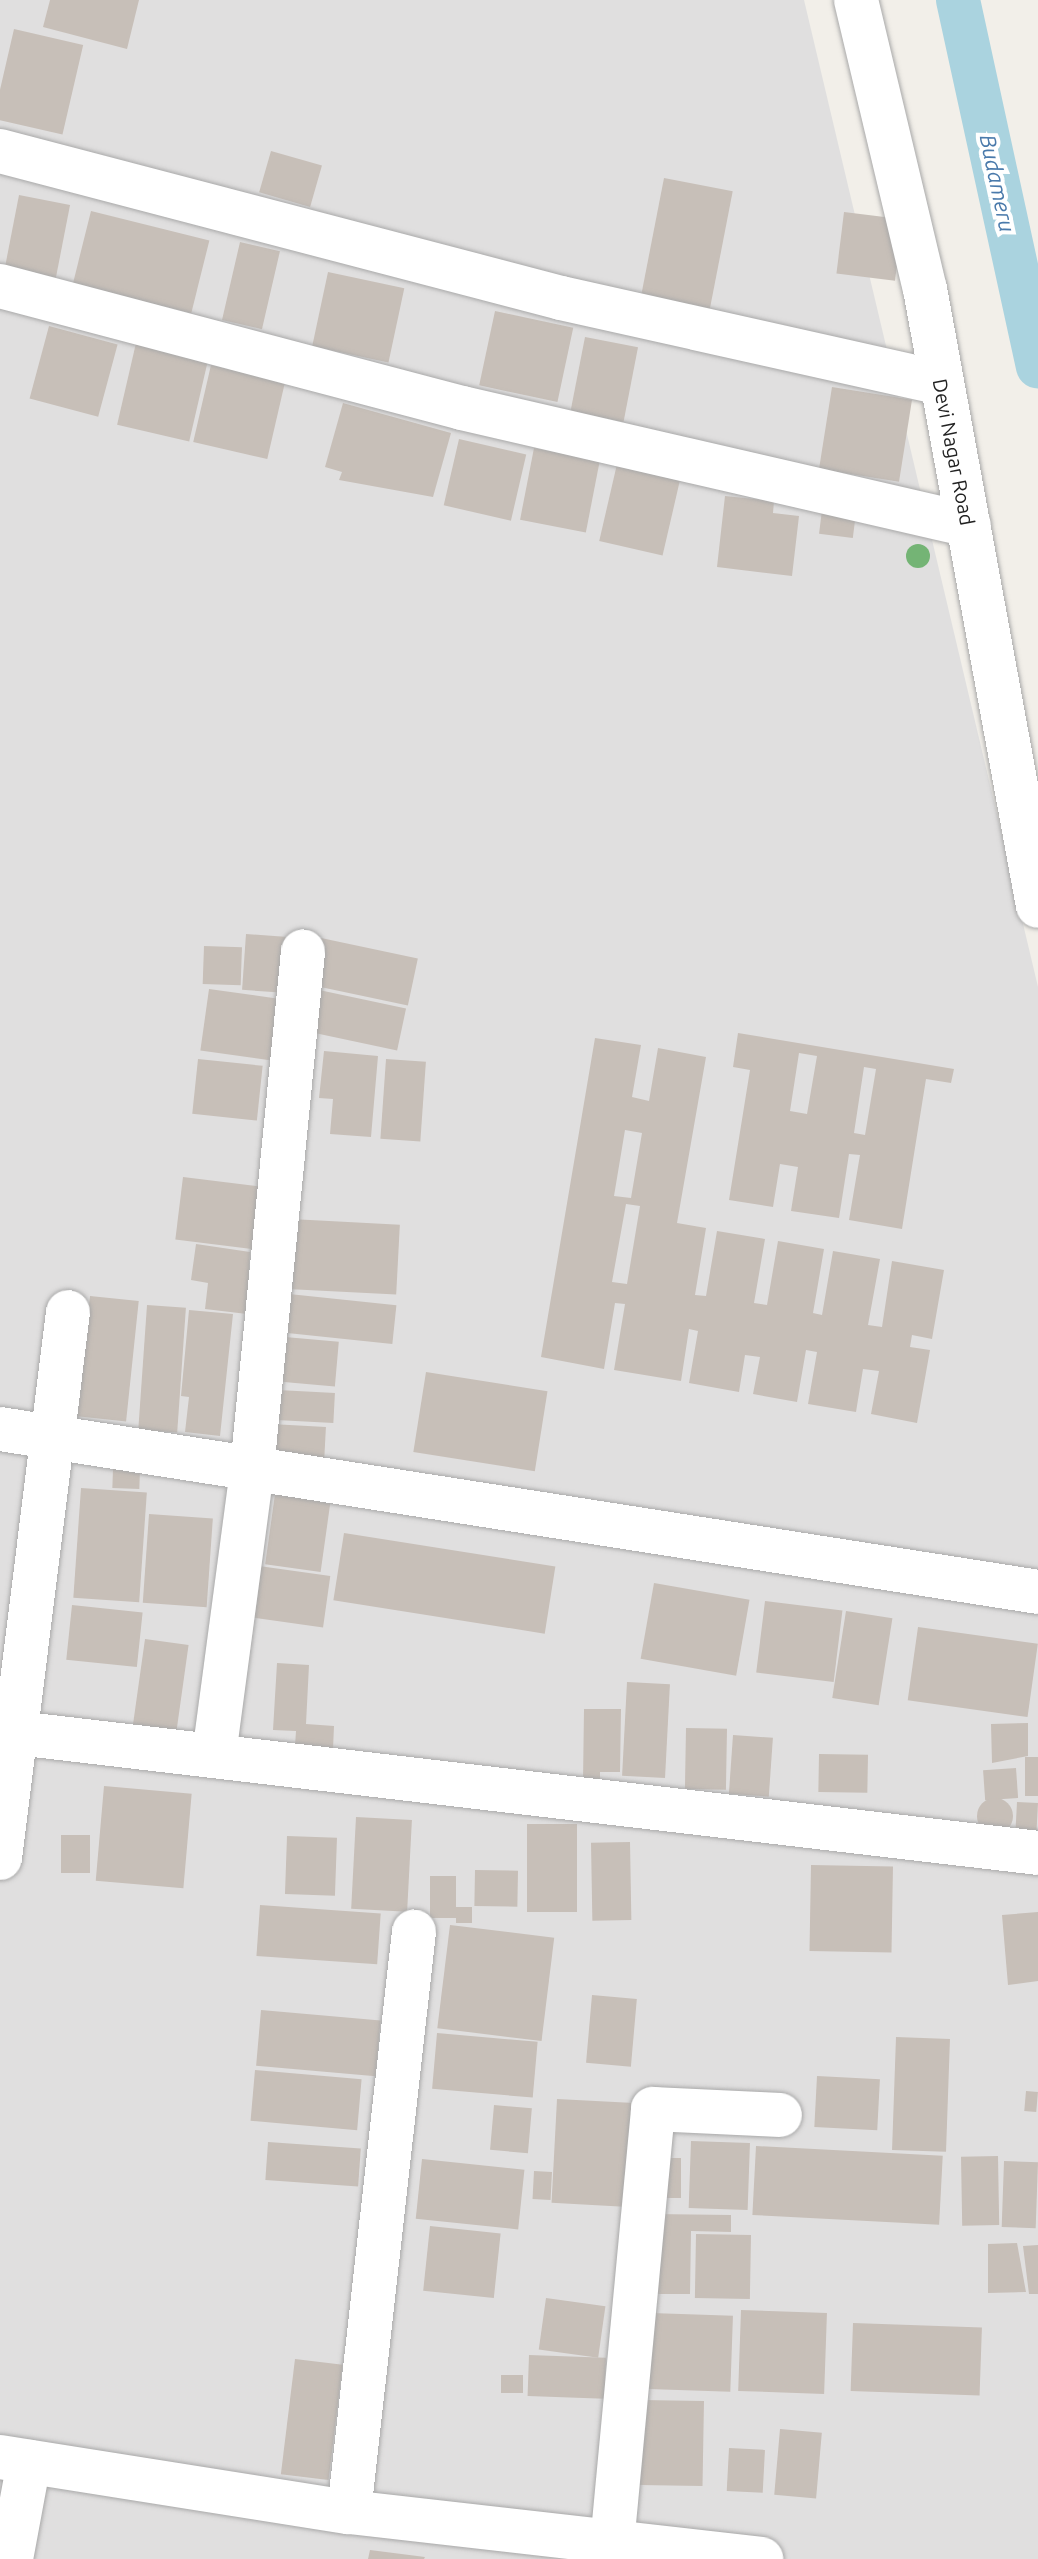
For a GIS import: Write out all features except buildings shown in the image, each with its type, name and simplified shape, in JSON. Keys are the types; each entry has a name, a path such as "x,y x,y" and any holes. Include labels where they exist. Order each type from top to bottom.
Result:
{"street":[{"name":"Devi Nagar Road","path":"856,0 941,383 1038,906"},
{"path":"0,151 561,298 941,383"},
{"path":"0,286 462,408 969,525"},
{"path":"214,1755 252,1469 303,952"},
{"path":"0,1858 6,1731 68,1312"},
{"path":"0,1429 1038,1592"},
{"path":"6,1731 1038,1853"},
{"path":"349,2512 414,1932"},
{"path":"612,2544 653,2109 780,2115"},
{"path":"11,2559 14,2459 349,2512 761,2559"}],"shaded area":[{"path":"0,0 804,0 1038,987 1038,2559 0,2559"}],"waterway":[{"name":"Budameru","path":"958,0 1038,366"}]}
